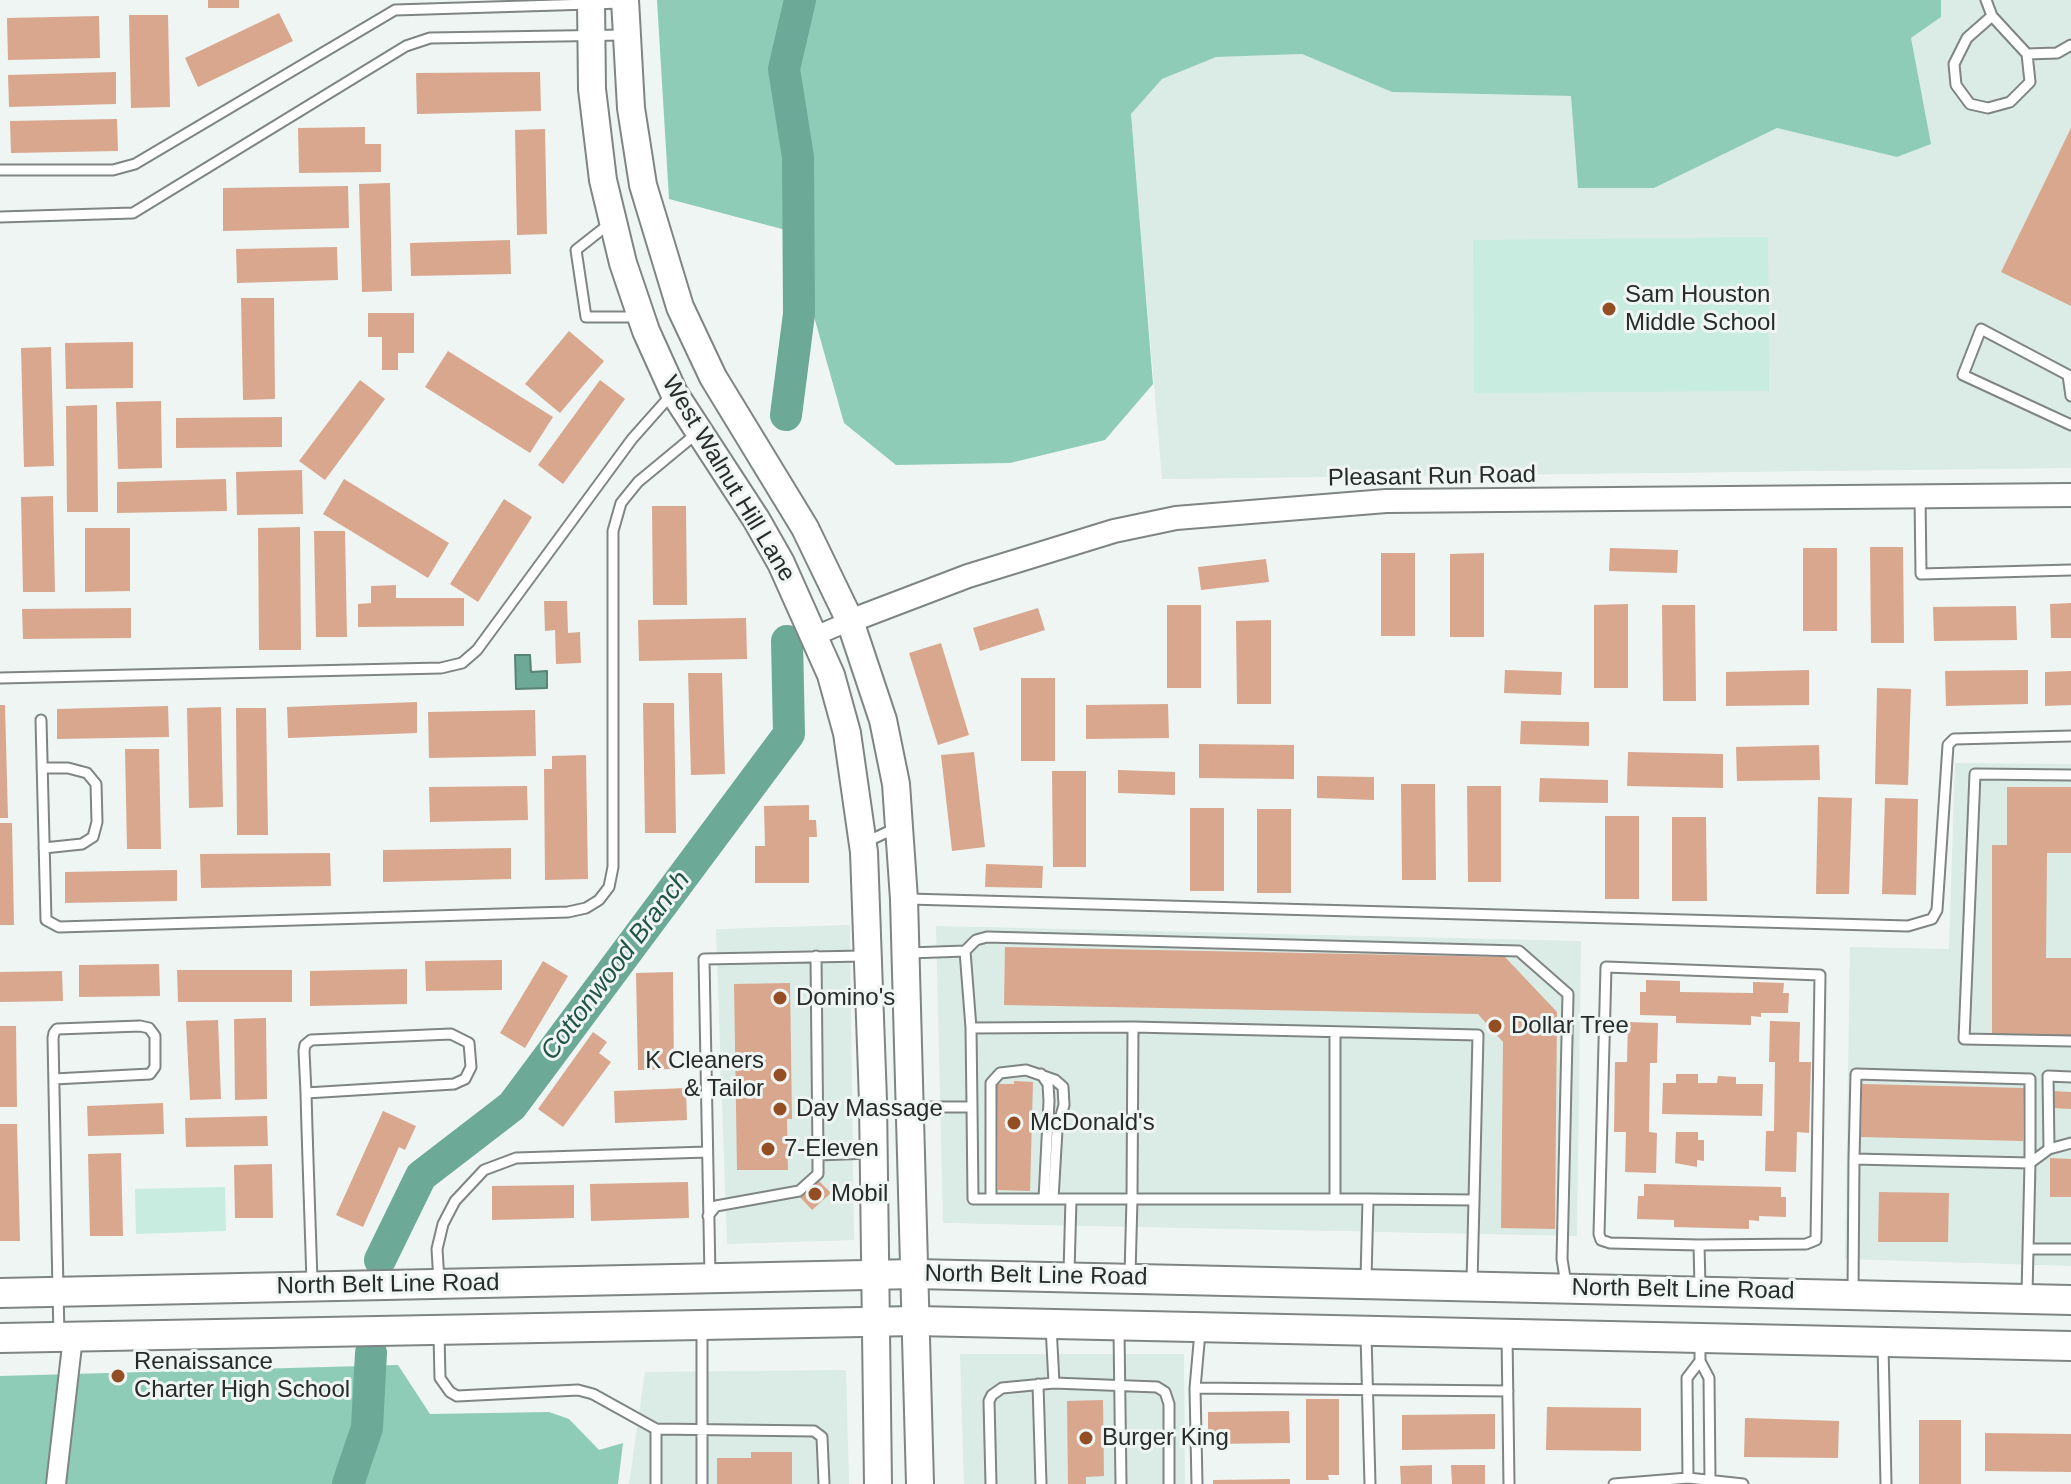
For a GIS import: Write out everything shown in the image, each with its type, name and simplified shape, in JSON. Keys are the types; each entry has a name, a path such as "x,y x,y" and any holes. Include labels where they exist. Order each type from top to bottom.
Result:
{"main road":[{"name":"West Walnut Hill Lane","path":"625,1 631,108 655,234 680,307 713,377 805,528 850,621 883,720 900,826 904,899 920,1484"},
{"name":"West Walnut Hill Lane","path":"591,2 592,89 612,223 641,317 674,393 756,519 815,636 847,733 863,844 868,956 878,1484"},
{"path":"674,393 713,377"},
{"path":"699,432 734,413"},
{"path":"868,956 906,953"},
{"name":"North Belt Line Road","path":"0,1293 915,1274 2071,1300"},
{"path":"1366,1283 1366,1329"},
{"path":"439,1285 439,1330"},
{"path":"1700,1290 1700,1349"},
{"name":"North Belt Line Road","path":"0,1338 916,1321 1507,1332 1700,1349 1883,1341 2071,1346"}],"street":[{"name":"Pleasant Run Road","path":"815,636 1007,564 1114,531 1176,518 1386,501 2071,495"},
{"path":"56,1484 66,1337"}],"lane":[{"path":"1986,0 1992,16 2027,54 2030,82 2010,102 1988,108 1970,104 1956,85 1954,64 1967,38 1992,16"},
{"path":"0,170 113,170 135,164 395,10 625,1"},
{"path":"0,217 133,213 406,46 430,38 625,35"},
{"path":"2027,54 2057,53 2071,45"},
{"path":"612,223 576,250 586,317 641,317"},
{"path":"2071,396 2068,375 1981,329 1963,375 2071,425"},
{"path":"0,678 441,668 462,663 477,650 632,439 674,393"},
{"path":"41,720 46,920 59,927 568,912 586,908 599,900 609,887 613,867 613,531 621,503 638,482 699,432"},
{"path":"1920,496 1921,574 2071,570"},
{"path":"904,899 1908,926 1932,919 1937,910 1948,745 1954,739 2071,736"},
{"path":"42,768 68,768 87,773 96,784 97,822 93,837 82,844 44,848"},
{"path":"2071,775 1975,774 1964,1039 2071,1041"},
{"path":"863,844 900,826"},
{"path":"906,953 965,951 976,940 987,937 1519,951 1568,994 1562,1259 1566,1287"},
{"path":"965,951 971,1028 973,1199 1474,1200"},
{"path":"708,1216 716,1206 799,1191 818,1174 816,956"},
{"path":"710,1278 704,959 868,956"},
{"path":"1606,967 1820,975 1816,1240 1806,1244 1699,1245 1610,1243 1601,1240 1606,967"},
{"path":"54,1079 150,1074 155,1067 155,1036 149,1028 140,1026 57,1029 53,1038 58,1291 66,1337"},
{"path":"971,1028 1133,1027 1478,1035 1471,1285"},
{"path":"1130,1277 1133,1027"},
{"path":"1335,1032 1335,1199"},
{"path":"306,1093 454,1084 465,1079 471,1067 469,1043 451,1034 311,1040 304,1051 312,1287"},
{"path":"991,1199 991,1083 995,1077 1010,1071 1041,1074 1055,1080 1064,1095 1048,1199"},
{"path":"1041,1074 1048,1084 1049,1101 1048,1199"},
{"path":"1853,1293 1856,1074 2030,1079 2027,1298"},
{"path":"2049,1149 2048,1076 2071,1077"},
{"path":"911,1107 972,1107"},
{"path":"1854,1159 2030,1163 2049,1149 2071,1143"},
{"path":"439,1285 437,1249 443,1224 461,1193 484,1170 516,1158 707,1152"},
{"path":"818,1155 873,1152"},
{"path":"1069,1276 1071,1199"},
{"path":"1366,1283 1368,1199"},
{"path":"1699,1245 1700,1290"},
{"path":"2028,1249 2071,1249"},
{"path":"1051,1322 1054,1383"},
{"path":"1119,1323 1121,1484"},
{"path":"702,1325 702,1484"},
{"path":"1197,1484 1195,1388 1200,1325"},
{"path":"1366,1329 1370,1484"},
{"path":"439,1330 440,1378 450,1392 472,1397 578,1390 593,1394 656,1429 814,1431 822,1437 824,1484"},
{"path":"1507,1332 1509,1484"},
{"path":"1883,1341 1886,1484"},
{"path":"1688,1478 1687,1378 1700,1349"},
{"path":"1700,1349 1709,1378 1710,1479"},
{"path":"991,1484 989,1401 997,1389 1054,1383 1157,1387 1165,1392 1169,1404 1169,1484"},
{"path":"1038,1384 1041,1484"},
{"path":"1195,1388 1508,1391"},
{"path":"656,1429 656,1484"},
{"path":"1614,1484 1688,1478 1743,1484"}],"shaded area":[{"path":"657,0 1941,0 1941,17 1911,38 1931,144 1897,157 1777,128 1654,188 1578,188 1571,96 1392,92 1302,54 1216,57 1162,79 1131,114 1153,384 1105,440 1010,463 896,465 844,423 813,313 797,233 669,199"},
{"name":"Sam Houston Middle School","path":"1941,0 2071,0 2071,468 1162,479 1131,114 1162,79 1216,57 1302,54 1392,92 1571,96 1654,188 1777,128 1897,157 1930,144 1911,38 1941,17"},
{"path":"1768,237 1769,391 1474,393 1473,240"},
{"path":"515,655 530,655 531,672 547,671 547,688 516,689"},
{"path":"1955,763 2071,764 2071,1266 1845,1259 1850,947 1949,949"},
{"path":"850,925 854,1240 727,1244 716,929"},
{"path":"936,926 1581,941 1577,1236 943,1223"},
{"path":"225,1187 226,1231 136,1234 135,1189"},
{"path":"960,1354 1184,1354 1185,1484 964,1484"},
{"path":"398,1365 430,1414 549,1412 569,1419 599,1450 623,1443 618,1484 0,1484 0,1376"},
{"path":"846,1370 849,1484 629,1484 645,1372"}],"building":[{"path":"208,0 239,0 239,8 208,8"},
{"path":"279,13 293,41 198,87 185,58"},
{"path":"129,15 168,15 170,107 131,108"},
{"path":"99,16 100,58 8,60 7,18"},
{"path":"116,72 116,104 9,107 8,75"},
{"path":"540,72 541,111 417,114 416,73"},
{"path":"117,119 118,151 11,153 10,121"},
{"path":"365,127 365,144 381,144 381,172 299,173 298,128"},
{"path":"2071,128 2071,306 2001,272"},
{"path":"545,129 547,234 517,235 515,130"},
{"path":"390,183 392,291 362,292 359,184"},
{"path":"348,186 349,228 223,231 223,188"},
{"path":"510,240 511,274 411,276 410,243"},
{"path":"337,247 338,280 237,283 236,249"},
{"path":"241,298 274,298 275,399 243,400"},
{"path":"368,313 414,313 414,353 398,353 398,370 382,370 382,337 368,337"},
{"path":"569,331 604,361 560,413 525,384"},
{"path":"133,342 133,388 66,389 65,343"},
{"path":"51,347 54,466 24,467 21,348"},
{"path":"448,351 553,417 530,453 425,387"},
{"path":"360,380 385,399 325,480 299,461"},
{"path":"600,380 625,399 563,484 538,465"},
{"path":"161,401 162,468 118,469 116,402"},
{"path":"97,405 98,512 67,512 66,406"},
{"path":"282,417 282,447 176,448 176,418"},
{"path":"302,470 303,514 237,515 236,472"},
{"path":"226,479 227,511 117,513 117,482"},
{"path":"344,479 449,543 428,578 323,514"},
{"path":"53,496 55,592 23,592 21,497"},
{"path":"504,499 532,517 478,602 450,584"},
{"path":"652,506 686,506 687,605 653,605"},
{"path":"300,527 301,650 259,650 258,528"},
{"path":"85,528 130,528 130,591 85,592"},
{"path":"314,531 345,531 347,637 316,637"},
{"path":"1870,547 1903,547 1904,643 1871,643"},
{"path":"1610,548 1678,550 1677,573 1609,571"},
{"path":"1803,548 1837,548 1837,631 1803,631"},
{"path":"1381,553 1415,553 1415,636 1381,636"},
{"path":"1484,553 1484,637 1450,637 1450,554"},
{"path":"1266,559 1269,582 1201,590 1198,567"},
{"path":"396,585 396,598 464,598 464,626 358,627 358,604 371,603 371,586"},
{"path":"544,601 567,601 568,633 580,632 581,663 556,664 555,630 545,631"},
{"path":"2071,603 2071,638 2051,638 2050,604"},
{"path":"1628,604 1628,688 1594,688 1594,605"},
{"path":"1167,605 1201,605 1201,688 1167,688"},
{"path":"1662,605 1695,605 1696,701 1663,701"},
{"path":"2016,606 2017,640 1934,641 1933,607"},
{"path":"131,608 131,638 23,639 22,609"},
{"path":"1038,608 1045,630 980,651 973,628"},
{"path":"746,618 747,659 639,661 638,620"},
{"path":"1271,620 1271,704 1237,704 1236,621"},
{"path":"941,643 969,735 938,745 909,653"},
{"path":"1505,670 1562,672 1561,695 1504,693"},
{"path":"1809,670 1809,705 1726,706 1726,672"},
{"path":"2028,670 2028,704 1946,706 1945,671"},
{"path":"2071,671 2071,705 2045,706 2045,672"},
{"path":"688,673 722,673 725,774 691,775"},
{"path":"1021,678 1055,678 1055,761 1021,761"},
{"path":"1877,688 1911,689 1908,785 1875,784"},
{"path":"417,702 417,733 288,738 287,707"},
{"path":"643,703 674,703 676,833 645,833"},
{"path":"1168,704 1169,738 1086,739 1086,705"},
{"path":"0,705 5,705 8,818 0,818"},
{"path":"168,706 169,737 57,739 57,709"},
{"path":"221,707 223,807 189,808 187,708"},
{"path":"236,708 266,708 268,835 237,835"},
{"path":"535,710 536,756 429,758 428,712"},
{"path":"1521,721 1589,722 1589,746 1520,744"},
{"path":"1199,744 1294,745 1294,779 1199,778"},
{"path":"1819,745 1820,780 1737,781 1736,747"},
{"path":"125,749 159,749 161,849 127,849"},
{"path":"974,752 985,847 952,851 941,755"},
{"path":"1628,752 1723,754 1723,788 1627,786"},
{"path":"586,755 588,879 545,880 544,769 552,769 552,756"},
{"path":"1118,770 1175,772 1175,795 1118,793"},
{"path":"1052,771 1086,771 1086,867 1053,867"},
{"path":"1317,776 1374,777 1374,800 1317,798"},
{"path":"1540,778 1608,780 1608,803 1539,802"},
{"path":"1401,784 1435,784 1436,880 1402,880"},
{"path":"527,786 528,820 430,822 429,787"},
{"path":"1467,786 1501,786 1501,882 1468,882"},
{"path":"2007,787 2071,787 2071,853 2047,853 2046,958 2071,958 2071,1038 1992,1038 1992,845 2007,845"},
{"path":"1818,797 1852,798 1849,894 1816,894"},
{"path":"1885,798 1918,799 1916,895 1882,894"},
{"path":"809,805 809,820 816,820 817,837 809,837 809,883 755,883 755,846 765,846 764,806"},
{"path":"1190,808 1224,808 1224,891 1190,891"},
{"path":"1257,809 1291,809 1291,893 1257,893"},
{"path":"1605,816 1639,816 1639,899 1605,899"},
{"path":"1672,817 1706,817 1707,901 1672,901"},
{"path":"0,823 12,823 14,925 0,925"},
{"path":"511,848 511,879 383,882 383,850"},
{"path":"330,853 331,886 201,888 200,854"},
{"path":"986,864 1043,866 1042,888 985,887"},
{"path":"177,870 177,901 65,903 65,872"},
{"path":"1005,947 1505,957 1557,1012 1555,1229 1501,1228 1503,1042 1478,1014 1004,1005"},
{"path":"502,960 502,990 426,991 425,961"},
{"path":"543,961 568,976 525,1048 500,1033"},
{"path":"159,964 160,996 79,997 79,965"},
{"path":"407,969 407,1004 310,1006 310,971"},
{"path":"177,970 292,970 292,1002 178,1002"},
{"path":"62,971 63,1001 0,1002 0,972"},
{"path":"673,972 674,1069 638,1070 636,973"},
{"path":"1646,980 1680,981 1680,992 1753,993 1753,982 1784,983 1783,993 1789,993 1788,1013 1751,1016 1751,1025 1676,1023 1676,1016 1640,1015 1640,992 1646,992"},
{"path":"790,983 792,1119 787,1119 788,1170 737,1170 734,984"},
{"path":"266,1018 267,1099 235,1100 234,1019"},
{"path":"218,1020 221,1099 190,1100 186,1021"},
{"path":"1770,1021 1800,1022 1799,1062 1811,1062 1809,1133 1797,1132 1796,1172 1765,1171 1766,1131 1774,1131 1775,1062 1769,1062"},
{"path":"1628,1022 1658,1023 1657,1063 1650,1063 1649,1132 1657,1133 1656,1173 1625,1172 1626,1132 1614,1132 1615,1062 1627,1062"},
{"path":"0,1026 16,1026 17,1107 0,1107"},
{"path":"593,1032 607,1042 599,1053 611,1062 563,1127 538,1109"},
{"path":"1676,1074 1698,1074 1698,1083 1717,1083 1718,1076 1736,1077 1736,1084 1763,1084 1762,1116 1662,1114 1663,1083 1676,1083"},
{"name":"McDonald's","path":"1014,1081 1033,1082 1030,1191 998,1190 997,1084 1014,1084"},
{"path":"1862,1084 2024,1088 2023,1141 1861,1137"},
{"path":"686,1088 687,1120 615,1123 614,1091"},
{"path":"2052,1091 2071,1092 2071,1109 2052,1108"},
{"path":"163,1103 164,1134 88,1136 87,1106"},
{"path":"383,1111 416,1126 405,1150 399,1147 363,1227 336,1215"},
{"path":"267,1116 268,1146 186,1147 185,1118"},
{"path":"0,1124 17,1124 20,1241 0,1241"},
{"path":"1676,1132 1698,1132 1698,1140 1704,1140 1704,1161 1697,1160 1697,1167 1675,1163"},
{"path":"121,1153 123,1236 90,1236 88,1154"},
{"path":"2050,1158 2071,1159 2071,1197 2050,1197"},
{"path":"272,1164 273,1218 235,1218 234,1165"},
{"name":"Mobil","path":"817,1179 831,1193 812,1210 799,1196"},
{"path":"688,1182 689,1218 591,1221 590,1184"},
{"path":"1644,1184 1781,1187 1781,1197 1786,1197 1786,1217 1759,1216 1759,1221 1749,1220 1749,1229 1674,1227 1674,1220 1637,1219 1638,1196 1644,1196"},
{"path":"574,1185 574,1218 492,1220 492,1186"},
{"path":"1879,1192 1949,1193 1948,1242 1878,1242"},
{"path":"1306,1399 1339,1399 1339,1475 1328,1475 1329,1480 1306,1480"},
{"name":"Burger King","path":"1103,1400 1104,1476 1086,1477 1086,1484 1068,1484 1067,1401"},
{"path":"1547,1407 1641,1408 1641,1451 1546,1450"},
{"path":"1289,1411 1290,1443 1208,1444 1208,1412"},
{"path":"1495,1414 1495,1449 1402,1450 1402,1415"},
{"path":"1745,1418 1839,1421 1838,1458 1744,1457"},
{"path":"1919,1420 1961,1420 1961,1484 1919,1484"},
{"path":"1985,1433 2071,1434 2071,1472 1985,1471"},
{"path":"751,1452 792,1452 792,1484 717,1484 717,1458 751,1458"},
{"path":"1432,1465 1432,1484 1401,1484 1400,1466"},
{"path":"1451,1465 1485,1465 1485,1484 1452,1484"},
{"path":"1290,1479 1290,1484 1213,1484 1213,1480"}],"waterway":[{"name":"Cottonwood Branch","path":"786,415 799,314 798,157 784,69 800,0"},
{"name":"Cottonwood Branch","path":"380,1260 421,1176 512,1106 789,734 787,641"},
{"name":"Cottonwood Branch","path":"348,1484 367,1428 371,1353"}],"place":[{"name":"Sam Houston Middle School","path":"1609,309"},
{"name":"Domino's","path":"780,998"},
{"name":"Dollar Tree","path":"1495,1026"},
{"name":"K Cleaners & Tailor","path":"780,1075"},
{"name":"Day Massage","path":"780,1109"},
{"name":"McDonald's","path":"1014,1123"},
{"name":"7-Eleven","path":"768,1149"},
{"name":"Mobil","path":"815,1194"},
{"name":"Renaissance Charter High School","path":"118,1376"},
{"name":"Burger King","path":"1086,1438"}]}
